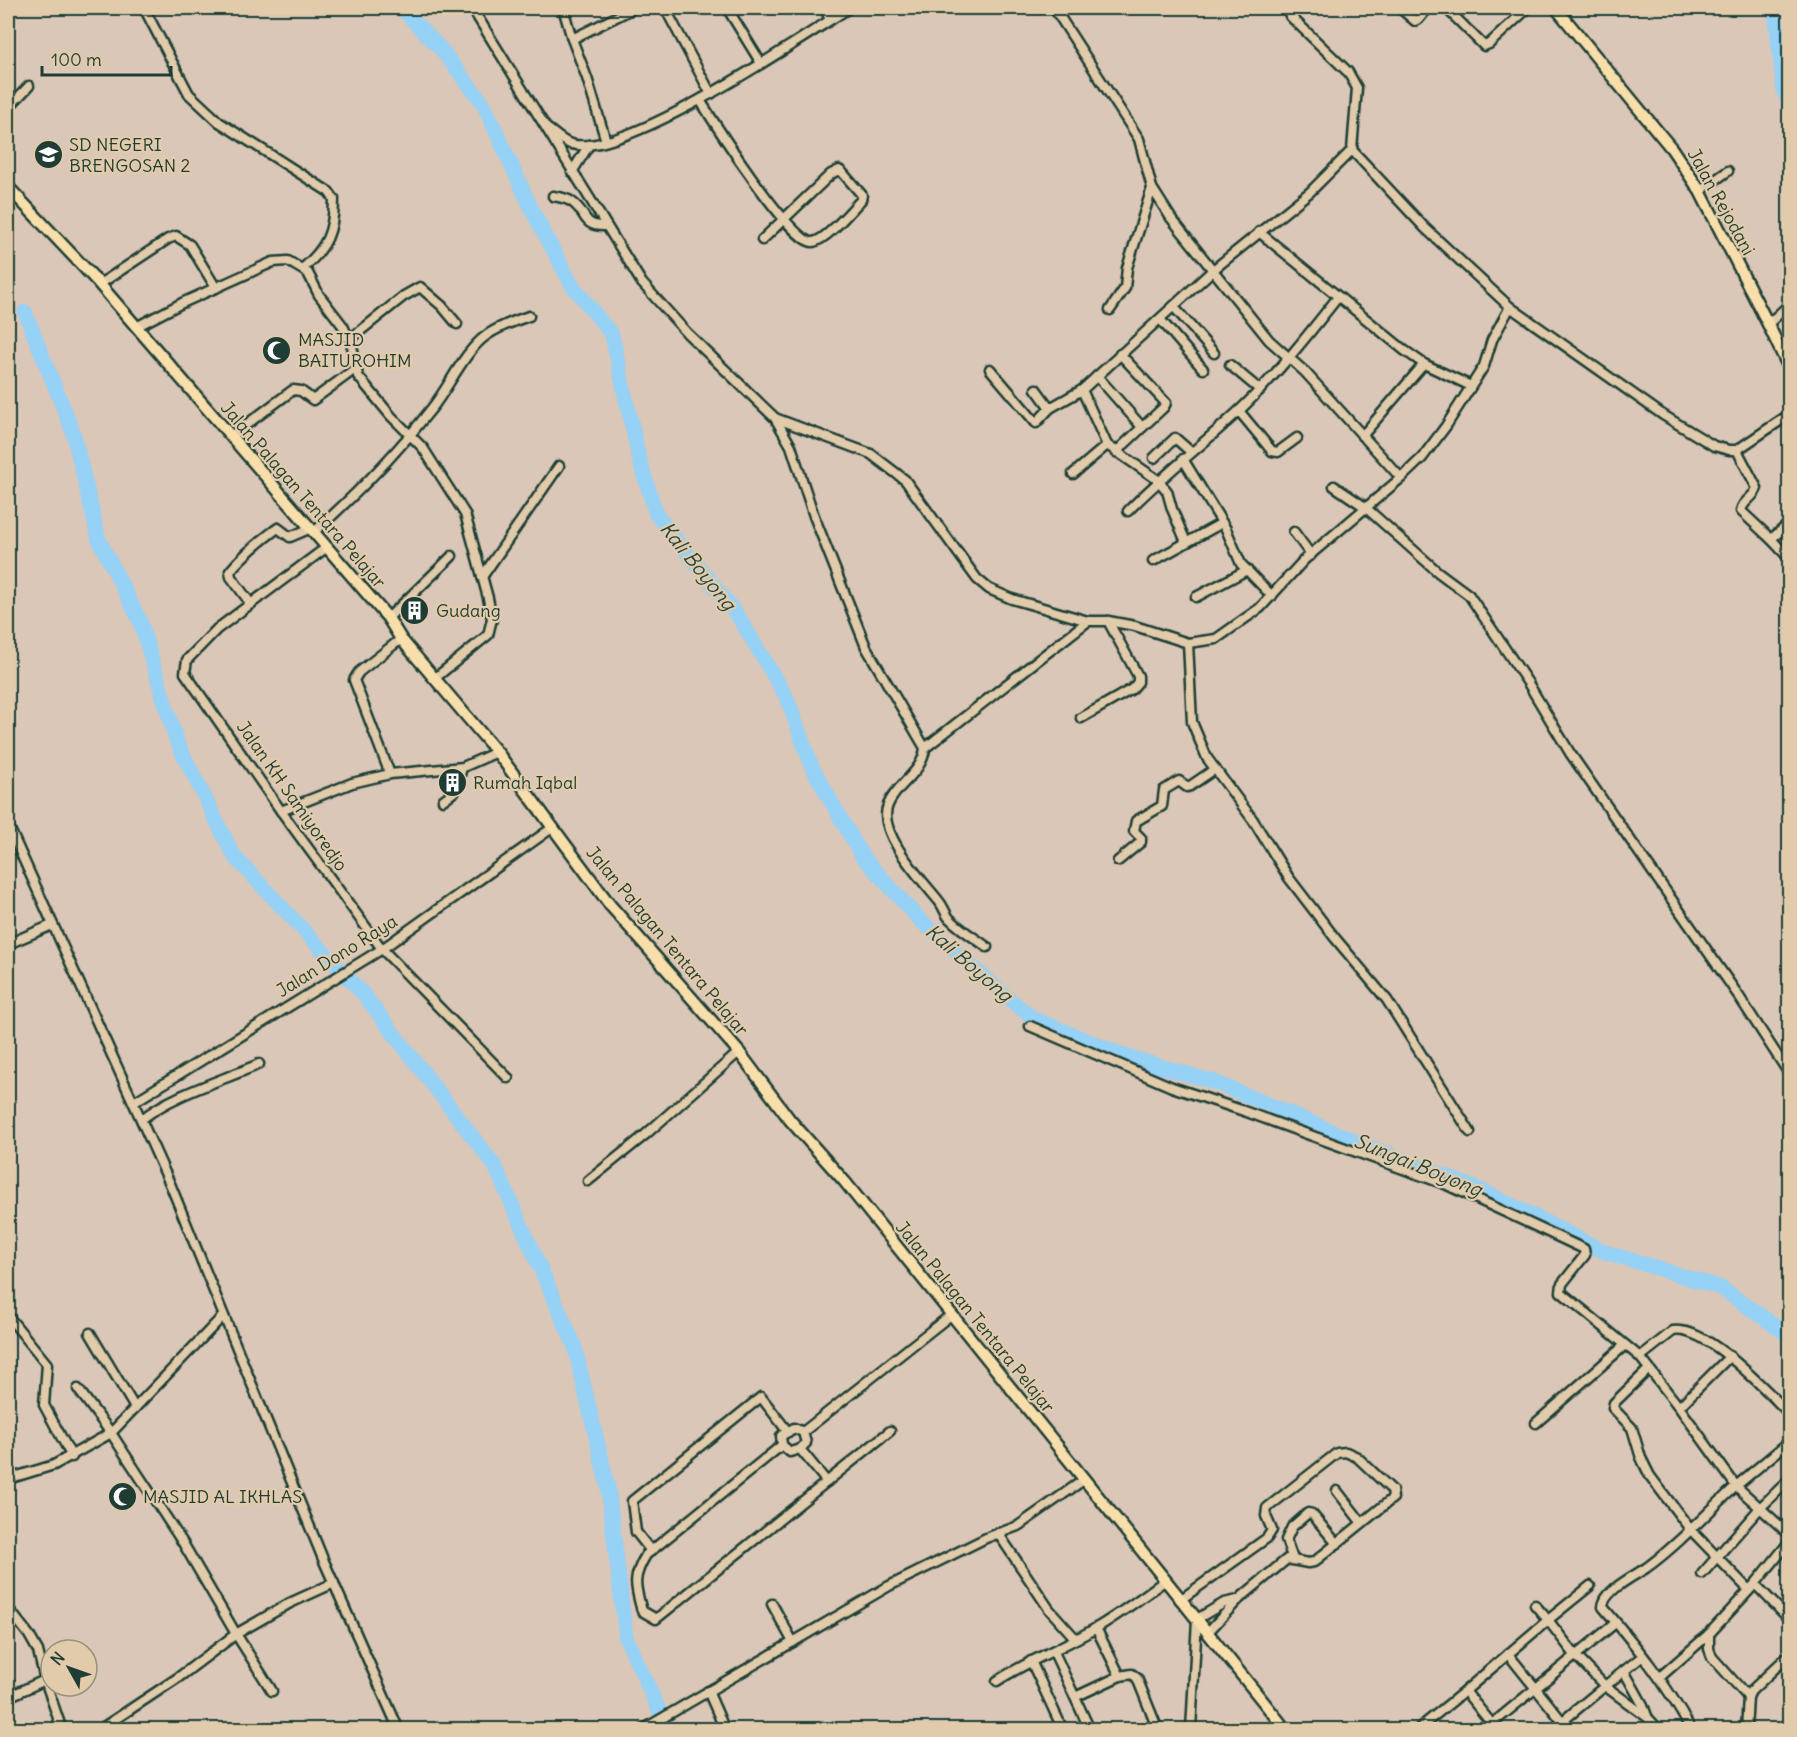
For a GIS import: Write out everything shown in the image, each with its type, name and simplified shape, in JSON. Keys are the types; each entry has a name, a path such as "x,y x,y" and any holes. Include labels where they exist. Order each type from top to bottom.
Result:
{"main road":[{"name":"Jalan Rejodani","path":"1556,8 1672,149 1700,191 1790,370"},
{"name":"Jalan Palagan Tentara Pelajar","path":"8,187 100,284 388,618 401,639 497,752 610,905 739,1052 789,1120 845,1182 1286,1730"}],"street":[{"path":"144,8 189,94 197,103 219,122 329,192 334,198 327,242 319,254 302,269"},
{"path":"471,8 642,283 687,333 775,418 791,446 814,516 866,647 925,748 924,759 893,795 887,806 885,818 896,844 908,863 940,902 948,918 987,947"},
{"path":"563,8 606,141"},
{"path":"572,39 634,8"},
{"path":"665,8 711,94"},
{"path":"727,8 761,63"},
{"path":"824,8 830,19"},
{"path":"543,126 570,144 589,145 606,141 683,110 849,8"},
{"path":"1054,8 1139,139 1152,188 1171,218 1269,340 1305,372 1401,478"},
{"path":"990,369 1036,423 1050,408 1082,390 1214,270 1310,192 1352,150 1357,88 1348,72 1290,16 1288,8"},
{"path":"1400,8 1415,21 1428,8"},
{"path":"1446,8 1484,46 1490,44 1528,8"},
{"path":"8,108 29,86"},
{"path":"700,100 736,157 784,219 807,241 814,242 823,237 861,200 862,195 839,170 831,174 784,219 762,240"},
{"path":"572,172 589,145"},
{"path":"1352,150 1425,228 1510,307 1663,416 1714,446 1737,450 1790,414"},
{"path":"1700,191 1728,171"},
{"path":"1110,310 1125,288 1127,268 1152,188"},
{"path":"553,196 573,202 587,222 594,226 606,226"},
{"path":"1259,232 1424,364 1471,386"},
{"path":"100,284 176,236 190,245 216,288"},
{"path":"136,327 273,262 288,261 308,273 319,295 344,326 355,369 367,389 423,448 465,514 492,619 488,635 434,679"},
{"path":"349,340 404,296 420,287 442,306 457,324"},
{"path":"1128,511 1158,480 1239,411 1260,390 1338,297"},
{"path":"1768,324 1790,304"},
{"path":"1174,307 1214,353"},
{"path":"775,418 871,454 905,480 977,579 990,589 1012,599 1088,621 1108,621 1135,626 1188,643 1216,639 1260,608 1311,555 1422,458 1446,426 1484,366 1492,340 1510,307"},
{"path":"251,604 231,577 230,571 254,546 278,528 290,537 312,530 352,498 433,407 463,362 485,336 509,322 529,316"},
{"path":"1160,319 1203,369"},
{"path":"1116,452 1164,407 1166,402 1120,354"},
{"path":"1362,436 1424,364"},
{"path":"1230,365 1260,390"},
{"path":"231,436 293,390 301,391 313,399 355,369"},
{"path":"1097,375 1143,427"},
{"path":"1036,388 1050,408"},
{"path":"1082,390 1107,445 1158,480 1167,491 1186,542"},
{"path":"1239,411 1272,451 1278,452 1296,438"},
{"path":"1154,458 1175,438 1191,452"},
{"path":"1073,474 1107,445"},
{"path":"1737,450 1757,488 1755,494 1742,506 1741,511 1790,559"},
{"path":"1183,459 1222,523 1241,564 1272,596"},
{"path":"482,577 559,466"},
{"path":"1334,486 1365,507 1438,572 1469,595 1528,683 1570,753 1738,995 1790,1075"},
{"path":"1154,561 1222,523"},
{"path":"1771,539 1790,523"},
{"path":"1294,532 1311,555"},
{"name":"Jalan KH Samiyoredjo","path":"327,547 217,629 187,660 185,673 281,812 382,949 508,1078"},
{"path":"388,618 452,556"},
{"path":"1196,597 1247,570"},
{"path":"925,748 1088,621"},
{"path":"1081,718 1132,689 1138,682 1138,676 1108,621"},
{"path":"390,774 354,680 358,672 401,639"},
{"path":"1188,643 1192,722 1207,758 1253,820 1289,878 1387,1000 1470,1132"},
{"path":"281,812 352,783 390,774 462,768 497,752"},
{"path":"443,800 455,791 462,768"},
{"path":"1118,861 1141,842 1141,838 1134,831 1136,821 1162,806 1164,790 1179,781 1187,787 1190,786 1215,770"},
{"path":"8,825 171,1186 334,1583 399,1730"},
{"name":"Jalan Dono Raya","path":"134,1102 382,949 552,828"},
{"path":"8,944 52,925"},
{"path":"1030,1026 1172,1087 1262,1117 1447,1185 1584,1249 1585,1255 1562,1284 1561,1292 1640,1358 1736,1486 1788,1531"},
{"path":"588,1181 645,1135 739,1052"},
{"path":"141,1119 178,1098 259,1064"},
{"path":"802,1432 952,1314"},
{"path":"8,1316 47,1364 44,1405 72,1457"},
{"path":"8,1479 54,1466 111,1433 223,1316"},
{"path":"1640,1358 1673,1331 1679,1330 1701,1339 1730,1356 1790,1414"},
{"path":"90,1334 135,1408"},
{"path":"1536,1423 1625,1345"},
{"path":"1679,1407 1730,1356"},
{"path":"1649,1369 1614,1403 1613,1408 1632,1428 1641,1458 1650,1476 1690,1529 1716,1557 1790,1620"},
{"path":"78,1389 111,1433 183,1543 272,1691"},
{"path":"651,1551 636,1532 632,1501 761,1397 788,1432"},
{"path":"794,1428 802,1432 806,1443 800,1449 790,1452 782,1445 781,1437 794,1428"},
{"path":"782,1445 646,1555 636,1571 636,1592 642,1611 656,1619 890,1431"},
{"path":"1691,1730 1675,1699 1645,1655 1603,1606 1603,1601 1610,1592 1649,1565 1736,1486 1790,1441"},
{"path":"800,1449 826,1482"},
{"path":"1180,1600 1267,1538 1272,1530 1266,1516 1267,1508 1337,1454 1346,1452 1357,1457 1394,1494 1393,1498 1314,1562 1287,1560 1238,1600 1208,1632"},
{"path":"642,1730 889,1586 998,1533 1018,1526 1084,1479"},
{"path":"1702,1574 1760,1508 1790,1479"},
{"path":"1337,1491 1362,1523"},
{"path":"1293,1559 1286,1540 1292,1527 1308,1514 1312,1514 1337,1544"},
{"path":"998,1533 1049,1609 1075,1638"},
{"path":"1660,1677 1709,1634 1790,1541"},
{"path":"998,1681 1031,1661 1054,1652 1096,1628 1166,1580"},
{"path":"99,1730 179,1677 236,1634 290,1603 334,1583"},
{"path":"1417,1730 1590,1586"},
{"path":"1191,1730 1197,1618 1224,1603 1238,1600"},
{"path":"772,1604 793,1642"},
{"path":"1535,1605 1575,1656 1605,1686 1647,1717 1659,1730"},
{"path":"8,1608 11,1621 29,1635 39,1655"},
{"path":"1465,1691 1495,1727 1536,1687 1613,1625"},
{"path":"1096,1628 1120,1676"},
{"path":"1709,1634 1709,1649 1712,1657 1748,1697"},
{"path":"1054,1652 1090,1730"},
{"path":"1508,1654 1562,1721"},
{"path":"1743,1728 1751,1691 1790,1654"},
{"path":"1552,1730 1639,1659"},
{"path":"1031,1661 1063,1730"},
{"path":"1624,1671 1637,1692 1647,1717"},
{"path":"1075,1697 1120,1676 1132,1674 1137,1678 1158,1730"},
{"path":"8,1697 39,1683"},
{"path":"708,1691 725,1730"},
{"path":"51,1698 62,1730"}],"waterway":[{"name":"Kali Boyong","path":"401,8 440,48 483,103 534,214 572,285 612,335 639,458 656,514 738,616 787,698 812,767 862,856 918,918 1034,1019 1125,1056 1214,1082 1485,1192 1605,1252 1721,1288 1790,1336"},
{"name":"Kali Boyong","path":"1777,8 1775,11 1784,91 1790,105"},
{"path":"25,312 73,432 99,540 140,621 177,742 234,856 365,996 495,1166 574,1344 608,1487 626,1638 668,1730"}],"place":[{"name":"SD NEGERI BRENGOSAN 2","path":"48,155"},
{"name":"MASJID BAITUROHIM","path":"277,350"},
{"name":"Gudang","path":"415,611"},
{"name":"Rumah Iqbal","path":"452,783"},
{"name":"MASJID AL IKHLAS","path":"122,1497"}],"water label":[{"name":"Sungai Boyong","path":"1418,1165"}]}
